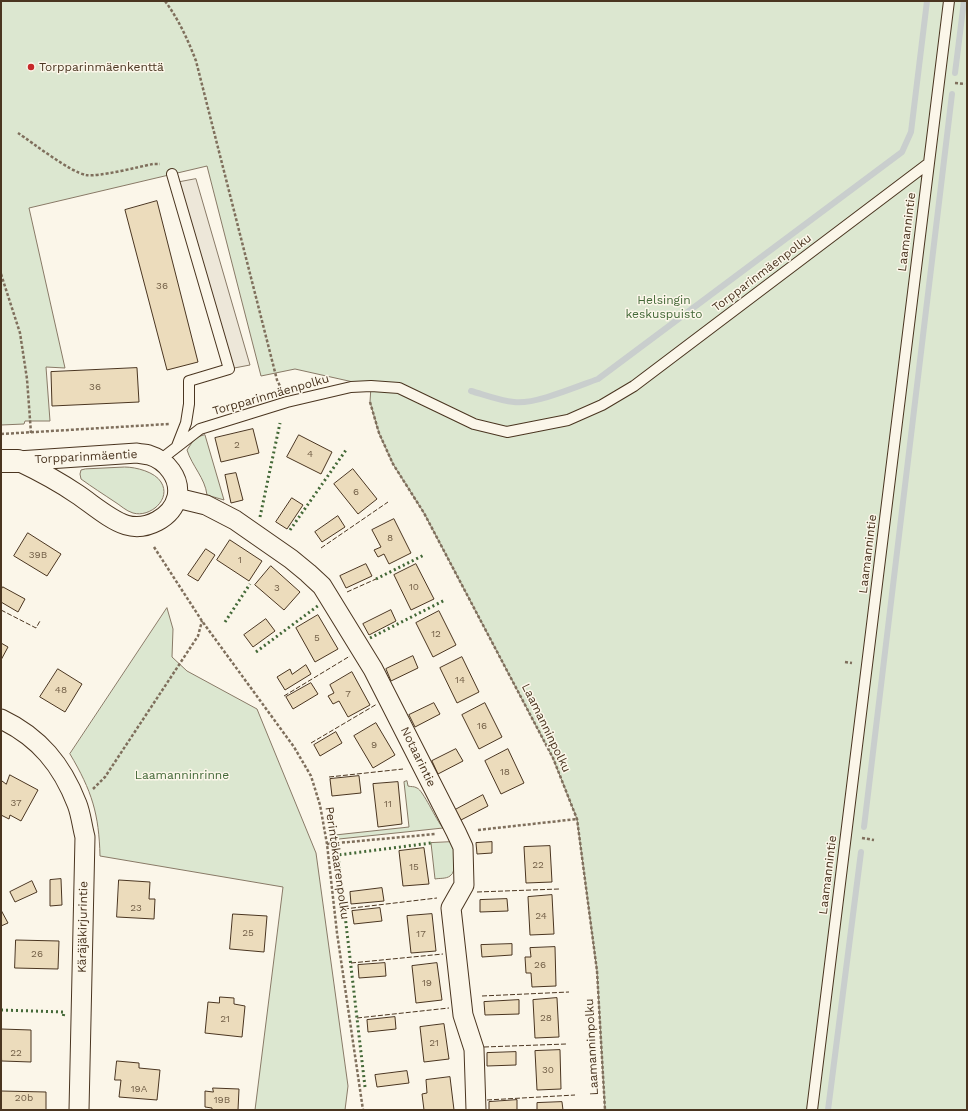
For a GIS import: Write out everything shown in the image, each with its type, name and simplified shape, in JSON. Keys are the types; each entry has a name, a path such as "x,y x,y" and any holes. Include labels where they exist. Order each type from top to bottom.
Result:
{"street":[{"name":"Torpparinmäentie","path":"137,453 148,454 160,460 168,467 174,477 178,489 177,498 167,514 158,521 147,526 137,527 126,525 114,519 56,480 10,461 137,453"},
{"name":"Notaarintie","path":"177,498 206,505 235,520 291,559 322,586 373,669 456,832 463,847 464,885 451,908 463,1015 474,1049 476,1110"},
{"name":"Käräjäkirjurintie","path":"1,719 16,726 32,737 48,752 65,777 78,805 85,837 79,1110"}],"lane":[{"name":"Laamannintie","path":"812,1110 948,1"},
{"name":"Torpparinmäenpolku","path":"160,460 200,429 287,402 350,387 371,386 399,388 474,424 507,432 568,420 602,404 634,386 929,163"},
{"path":"172,174 229,369 189,381 189,404 186,423 177,446"}],"path":[{"path":"165,1 176,16 187,37 196,61 277,380 287,402"},
{"path":"18,133 73,170 86,175 153,164 169,164 172,174"},
{"path":"1,274 20,333 27,379 32,433"},
{"name":"Laamanninpolku","path":"371,386 370,402 379,433 390,458 424,513 554,758 577,819 597,971 605,1110"},
{"path":"1,434 186,423"},
{"name":"Perintökaarenpolku","path":"154,547 202,621 294,747 312,776 320,805 327,844 337,933 363,1110"},
{"path":"78,805 105,777 198,636 202,621"}],"green space":[{"name":"Helsingin keskuspuisto","path":"1,1 967,1 967,1110 605,1110 597,971 577,819 553,758 424,513 393,464 379,433 370,402 371,386 295,369 261,376 207,166 29,208 65,368 46,367 50,421 25,421 24,424 1,425"},
{"path":"205,435 224,500 207,495 204,483 187,450 195,438"},
{"path":"125,467 145,471 158,478 164,488 164,495 158,506 146,513 140,514 130,512 81,479 81,470"},
{"name":"Laamanninrinne","path":"167,608 173,629 172,657 187,671 257,709 316,853 348,1086 345,1110 255,1110 283,887 100,856 98,828 93,803 78,767 70,754"},
{"path":"407,781 408,786 415,787 420,790 443,828 339,839 335,835 409,827 404,782"},
{"path":"452,842 455,860 454,870 447,878 435,879 431,843"}],"shaded area":[{"path":"196,179 250,365 229,369 175,183"}],"building":[{"path":"157,201 198,362 167,370 125,210"},
{"path":"137,368 139,402 52,406 51,372"},
{"path":"253,429 259,453 221,462 215,438"},
{"path":"299,435 332,452 321,474 287,457"},
{"path":"353,469 377,499 358,514 334,484"},
{"path":"236,473 243,500 231,503 225,475"},
{"path":"292,498 303,505 287,529 276,522"},
{"path":"338,516 345,527 322,542 315,532"},
{"path":"394,519 411,553 389,564 384,554 378,557 374,550 381,547 372,530"},
{"path":"28,533 61,554 47,576 14,556"},
{"path":"230,540 262,561 249,581 217,560"},
{"path":"206,549 215,555 198,581 188,575"},
{"path":"366,564 372,576 346,588 340,576"},
{"path":"416,564 434,599 411,610 394,575"},
{"path":"271,566 300,592 284,610 255,585"},
{"path":"3,587 25,599 18,612 1,602 1,590"},
{"path":"391,610 396,621 369,635 363,624"},
{"path":"439,611 456,645 433,657 416,623"},
{"path":"318,615 338,649 315,662 296,628"},
{"path":"266,619 275,631 253,647 244,635"},
{"path":"1,643 8,647 1,660"},
{"path":"413,656 418,668 391,681 386,669"},
{"path":"462,657 479,692 457,703 440,668"},
{"path":"306,665 311,674 285,690 277,677 290,669 292,674"},
{"path":"58,669 82,684 65,712 40,697"},
{"path":"352,672 370,705 348,717 339,701 333,704 328,696 334,693 330,685"},
{"path":"311,683 318,694 293,709 286,697"},
{"path":"434,703 440,714 415,727 409,715"},
{"path":"485,703 502,737 479,749 462,715"},
{"path":"376,723 395,755 373,768 354,736"},
{"path":"336,732 342,743 320,756 314,745"},
{"path":"456,749 463,761 438,774 432,761"},
{"path":"508,749 524,783 501,794 485,761"},
{"path":"10,775 38,790 21,821 10,815 9,819 1,815 1,783 2,781 6,784"},
{"path":"359,776 361,793 332,796 330,779"},
{"path":"398,782 402,824 378,827 373,784"},
{"path":"483,795 488,806 461,820 455,810"},
{"path":"492,842 492,853 477,854 476,843"},
{"path":"550,846 552,882 526,883 524,847"},
{"path":"424,848 429,884 403,886 399,851"},
{"path":"61,879 62,905 50,906 50,880"},
{"path":"119,880 150,882 149,899 155,899 154,919 117,917"},
{"path":"32,881 37,892 15,902 10,892"},
{"path":"382,888 384,901 351,904 350,892"},
{"path":"552,895 554,934 530,935 528,897"},
{"path":"507,899 508,911 480,912 480,900"},
{"path":"380,908 382,921 354,924 352,911"},
{"path":"1,910 8,923 1,926"},
{"path":"233,914 267,916 264,952 230,949"},
{"path":"432,914 436,951 411,953 407,916"},
{"path":"16,940 59,941 58,969 15,968"},
{"path":"512,944 512,955 482,957 481,945"},
{"path":"555,947 556,986 532,987 531,973 526,973 525,957 531,957 530,948"},
{"path":"385,963 386,976 359,978 358,965"},
{"path":"437,963 442,1000 416,1003 412,966"},
{"path":"220,997 234,998 234,1004 245,1006 242,1037 205,1033 208,1002 219,1003"},
{"path":"557,998 559,1037 535,1038 533,1000"},
{"path":"519,1000 519,1014 485,1015 484,1002"},
{"path":"395,1017 396,1029 368,1032 367,1020"},
{"path":"444,1024 449,1059 424,1062 420,1027"},
{"path":"1,1029 31,1030 31,1062 2,1061"},
{"path":"560,1050 561,1089 537,1090 535,1051"},
{"path":"516,1052 516,1065 487,1066 487,1053"},
{"path":"117,1061 139,1063 139,1068 160,1070 157,1100 119,1097 121,1080 115,1080"},
{"path":"407,1071 409,1083 377,1087 375,1075"},
{"path":"450,1077 454,1110 424,1110 422,1094 427,1093 426,1080"},
{"path":"213,1088 239,1089 238,1110 212,1110 212,1108 205,1107 205,1091 213,1092"},
{"path":"1,1091 46,1092 46,1110 1,1110"},
{"path":"517,1100 517,1110 489,1110 489,1102"},
{"path":"562,1102 563,1110 537,1110 537,1103"}],"waterway":[{"path":"471,391 492,398 523,402 544,398 598,379 902,152 911,132 927,1"},
{"path":"955,73 964,1"},
{"path":"864,827 952,94"},
{"path":"828,1110 861,852"}],"hedge":[{"path":"260,517 280,423"},
{"path":"290,530 346,450"},
{"path":"376,579 424,555"},
{"path":"225,622 250,584"},
{"path":"370,638 445,600"},
{"path":"256,652 319,605"},
{"path":"365,1087 338,855 431,843"},
{"path":"1,1010 64,1012 63,1018"}],"fence":[{"path":"321,548 388,502"},
{"path":"347,592 376,579"},
{"path":"1,610 36,628 40,621"},
{"path":"284,696 350,656"},
{"path":"311,743 377,704"},
{"path":"329,777 403,769"},
{"path":"477,892 559,889"},
{"path":"344,909 437,898"},
{"path":"351,963 443,954"},
{"path":"482,996 569,992"},
{"path":"357,1018 449,1008"},
{"path":"484,1047 566,1044"},
{"path":"487,1100 575,1095"}],"place":[{"name":"Torpparinmäenkenttä","path":"31,67"}]}
